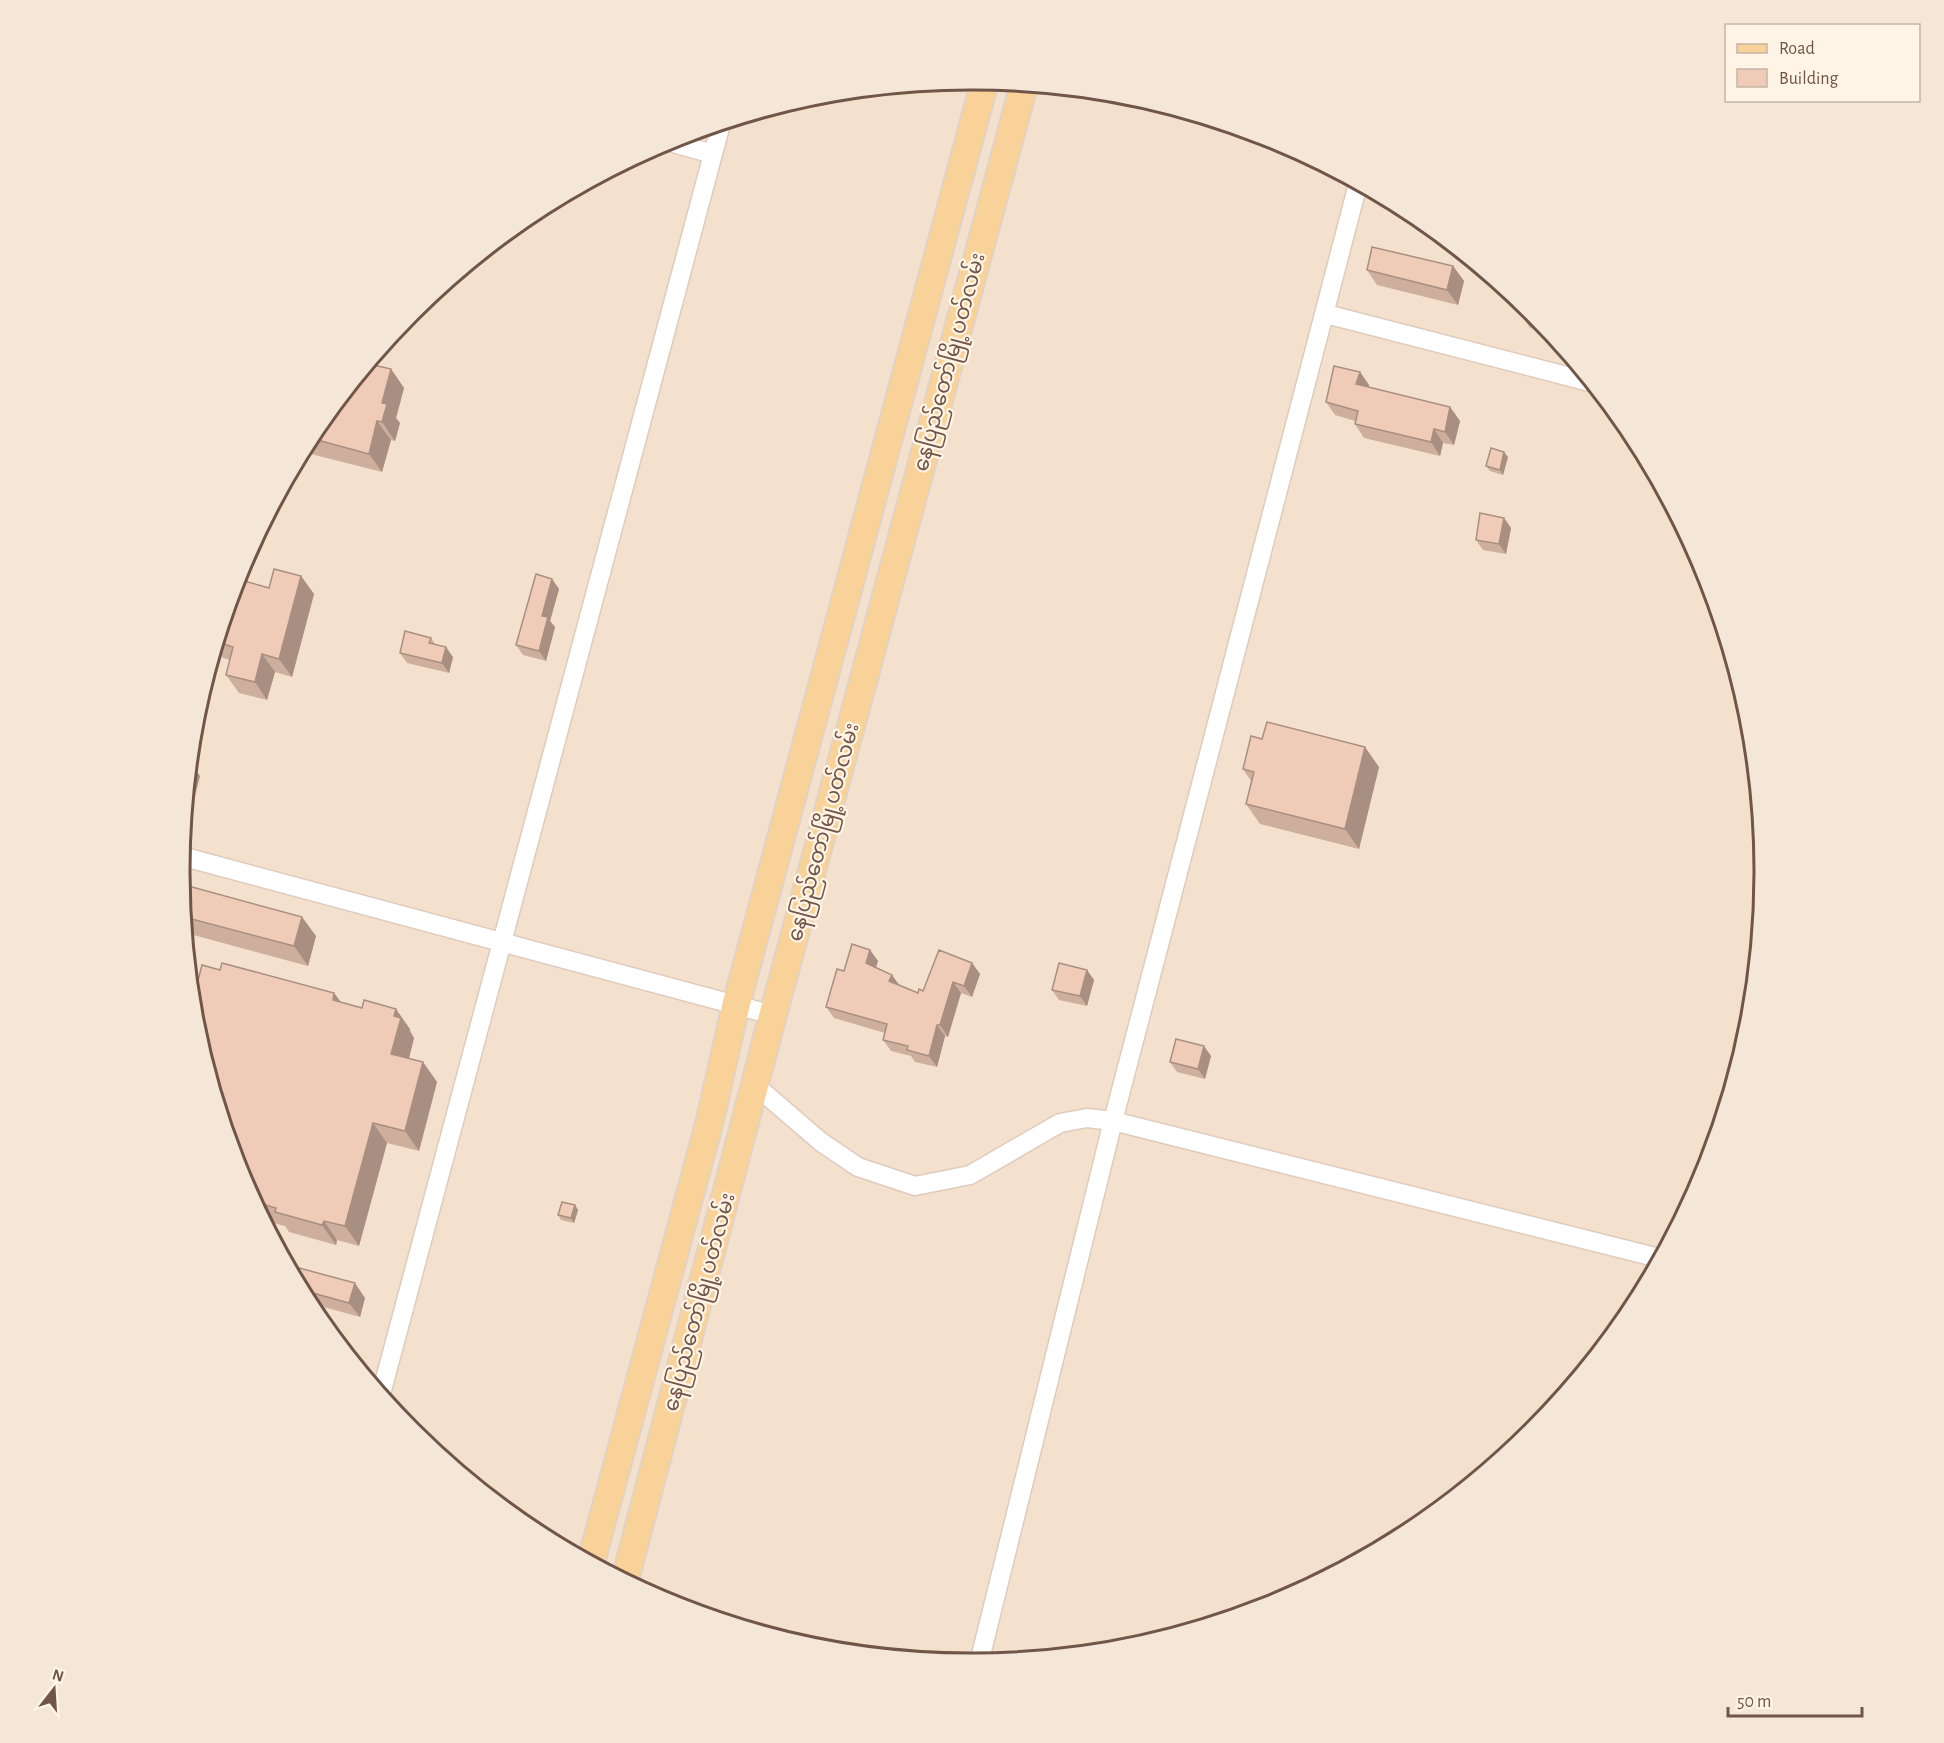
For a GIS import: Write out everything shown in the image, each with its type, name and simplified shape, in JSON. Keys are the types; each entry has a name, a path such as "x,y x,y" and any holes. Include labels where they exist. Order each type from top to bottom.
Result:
{"main road":[{"name":"နေပြည်တော်မြို့ပတ်လမ်း","path":"593,1554 709,1124 736,1005 983,90"},
{"name":"နေပြည်တော်မြို့ပတ်လမ်း","path":"627,1572 773,1016 1022,92"}],"street":[{"path":"383,1386 719,132"},
{"path":"682,146 712,154"},
{"path":"982,1653 1113,1121 1326,314 1356,191"},
{"path":"1326,314 1578,379"},
{"path":"191,858 773,1016"},
{"path":"756,1086 822,1142 858,1167 915,1186 970,1175 1060,1123 1087,1118 1113,1121 1652,1256"}],"shaded area":[{"path":"972,90 1023,92 1124,105 1174,117 1223,131 1271,149 1318,171 1363,195 1448,251 1525,319 1560,356 1622,437 1649,481 1694,572 1712,620 1727,669 1747,769 1754,872 1752,923 1747,974 1727,1074 1694,1171 1673,1217 1622,1306 1592,1347 1560,1387 1487,1459 1448,1492 1363,1548 1271,1594 1223,1612 1124,1638 1074,1646 972,1653 921,1651 820,1638 770,1626 721,1612 673,1594 626,1572 581,1548 496,1492 419,1424 384,1387 322,1306 295,1262 250,1171 232,1123 217,1074 197,974 190,872 192,820 197,769 217,669 250,572 271,526 322,437 352,396 384,356 457,284 496,251 581,195 673,149 721,131 820,105 870,97"}],"building":[{"path":"1372,247 1453,266 1447,290 1367,270"},
{"path":"376,366 391,369 382,403 387,404 382,422 377,421 369,454 320,441"},
{"path":"1334,366 1360,372 1356,384 1450,407 1445,432 1434,429 1431,442 1355,424 1358,411 1326,402"},
{"path":"1491,448 1504,452 1500,470 1486,466"},
{"path":"1480,513 1504,518 1499,544 1476,540"},
{"path":"274,569 301,576 279,659 262,654 255,682 226,675 233,647 225,644 246,582 269,588"},
{"path":"536,574 552,579 542,616 548,617 539,651 516,645"},
{"path":"405,631 431,638 429,643 446,647 442,663 400,653"},
{"path":"1267,722 1365,747 1345,829 1246,804 1254,772 1243,769 1251,736 1262,739"},
{"path":"191,887 302,917 294,946 192,919"},
{"path":"852,944 870,950 866,963 892,975 889,981 918,993 919,989 923,991 939,950 972,963 964,986 953,982 940,1025 937,1025 929,1056 907,1050 908,1046 883,1040 887,1024 826,1007 837,969 844,971"},
{"path":"222,963 334,993 333,1000 362,1008 364,1000 396,1009 394,1016 401,1018 391,1054 423,1062 405,1131 373,1123 345,1226 324,1221 322,1225 275,1212 276,1208 266,1205 232,1123 217,1074 206,1024 198,980 202,965 220,970"},
{"path":"1059,963 1087,970 1080,996 1052,990"},
{"path":"1176,1039 1204,1046 1198,1069 1170,1062"},
{"path":"562,1202 575,1205 571,1218 558,1215"},
{"path":"299,1268 355,1283 349,1303 314,1293"}]}
